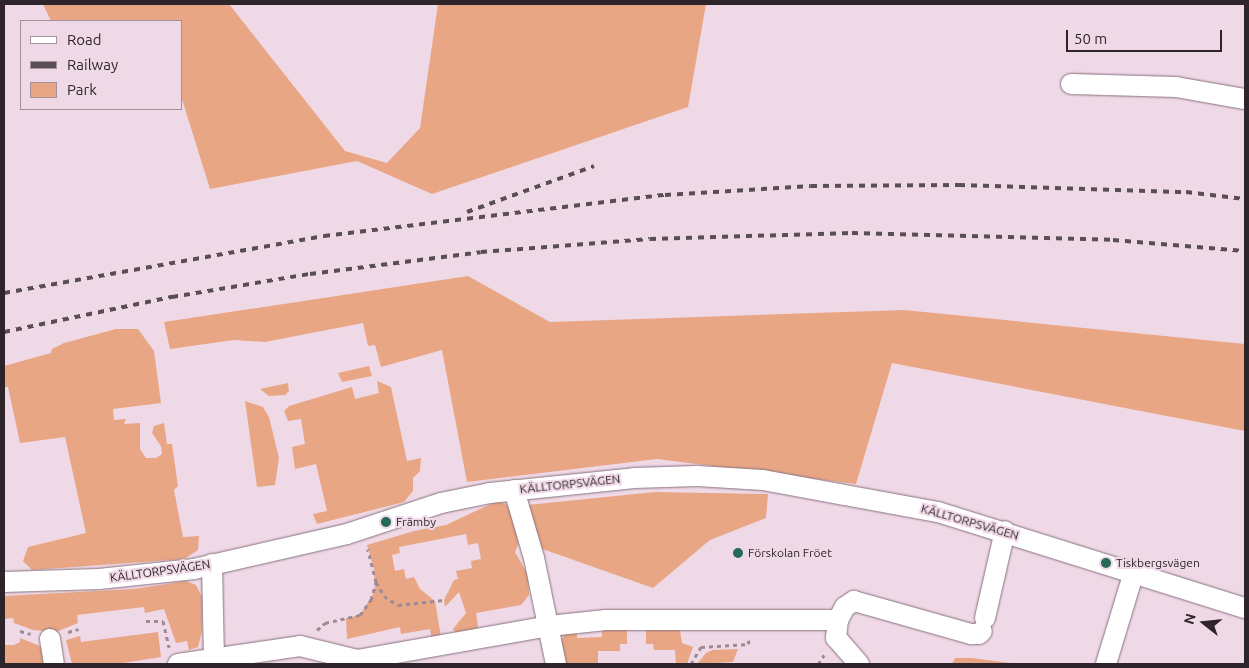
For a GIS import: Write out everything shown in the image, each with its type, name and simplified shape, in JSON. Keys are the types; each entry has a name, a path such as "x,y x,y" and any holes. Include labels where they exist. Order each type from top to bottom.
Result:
{"street":[{"path":"1071,84 1176,87 1245,98"},
{"name":"KÄLLTORPSVÄGEN","path":"4,582 140,575 212,564 362,529 441,503 514,490 634,478 733,477 889,501 1005,532 1245,608"},
{"path":"514,490 534,558 556,664"},
{"path":"859,664 836,638 838,620 845,607 854,601 971,634 979,634 1005,532"},
{"path":"212,564 214,658"},
{"path":"1106,664 1134,572"},
{"path":"175,660 214,658 300,646 357,660 549,626 606,620 838,620"},
{"path":"50,639 54,664"}],"path":[{"path":"362,529 376,582 384,596 398,605 444,600"},
{"path":"309,648 322,624 360,615 372,600 376,582"},
{"path":"691,664 696,651 705,646 748,644 748,619"},
{"path":"146,621 163,621 175,660"}],"green space":[{"path":"43,4 229,4 345,151 387,163 420,128 438,4 706,4 688,107 432,194 357,161 210,189 182,99 182,20 51,20"},
{"path":"468,276 550,322 904,310 1245,344 1245,431 892,363 856,484 657,459 467,482 442,350 381,367 375,345 368,346 363,323 265,342 234,340 170,349 164,322"},
{"path":"116,329 138,329 154,351 161,403 113,409 114,420 126,419 124,424 140,423 140,449 146,458 156,458 162,454 161,446 152,433 154,426 164,423 167,444 172,444 178,486 174,490 183,537 199,536 198,550 184,559 32,570 23,561 28,547 86,533 65,437 20,443 8,387 4,387 4,366 51,353 52,349 64,343"},
{"path":"369,366 372,376 342,382 338,373"},
{"path":"377,381 391,387 407,461 421,458 420,471 413,478 413,491 404,502 317,524 313,514 327,511 316,464 295,469 292,447 305,444 301,419 288,421 284,411 289,406 352,387 355,399 379,393"},
{"path":"288,383 289,391 285,395 269,396 260,389"},
{"path":"245,401 263,407 269,417 279,458 275,485 257,487"},
{"path":"655,492 768,494 766,518 710,540 653,588 534,546 527,505"},
{"path":"497,501 506,504 519,521 522,535 515,552 528,575 529,595 521,605 476,613 479,634 456,633 453,629 466,613 459,592 445,607 444,600 454,580 458,579 456,571 472,568 471,561 481,559 478,543 468,545 466,534 399,547 400,553 392,555 395,571 404,569 406,579 414,577 420,589 435,601 441,637 432,640 430,629 401,634 400,627 347,639 346,618 360,615 375,591 374,569 367,545 414,531 446,525"},
{"path":"186,581 196,585 202,597 202,631 198,647 189,650 187,641 176,643 164,609 145,613 144,607 77,615 78,623 56,632 33,630 14,623 13,618 4,619 4,596 134,589"},
{"path":"679,624 682,643 693,647 687,664 676,664 675,650 654,650 653,644 646,644 646,625"},
{"path":"577,626 577,638 602,637 602,626 627,627 627,644 620,644 620,651 598,651 598,664 564,664 559,644 565,634"},
{"path":"158,632 161,657 117,664 72,664 66,640 80,636 81,642"},
{"path":"20,638 45,648 47,664 4,664 4,645 14,645 20,642"},
{"path":"738,649 733,662 697,664 706,653 713,650"},
{"path":"955,658 972,658 1018,664 952,664"}],"railway":[{"path":"467,212 594,166"},
{"path":"4,293 324,236 665,195 811,186 959,185 1186,192 1245,199"},
{"path":"4,332 172,297 310,274 481,252 650,239 852,233 1113,240 1245,251"}],"place":[{"name":"Främby","path":"386,522"},
{"name":"Förskolan Fröet","path":"738,553"},
{"name":"Tiskbergsvägen","path":"1106,563"}]}
